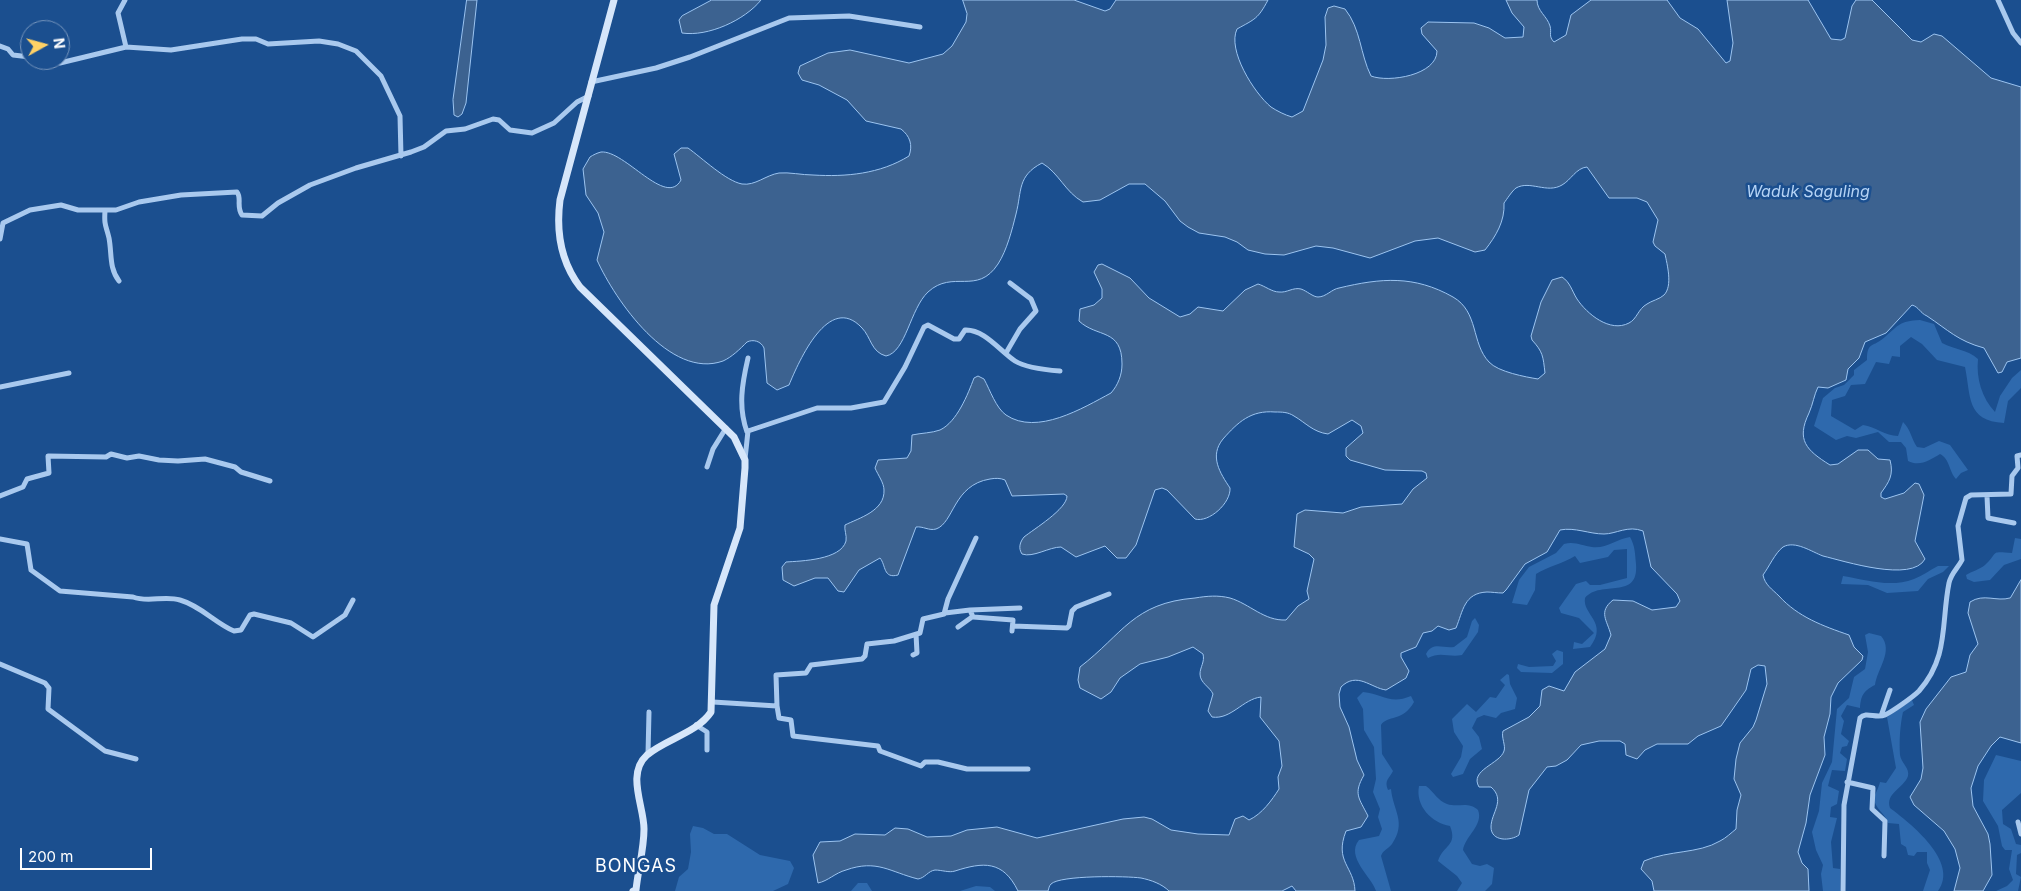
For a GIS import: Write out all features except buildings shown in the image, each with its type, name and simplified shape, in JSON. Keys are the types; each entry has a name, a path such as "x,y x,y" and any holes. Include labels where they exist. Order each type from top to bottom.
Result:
{"main road":[{"path":"614,0 560,200 558,213 561,250 569,269 580,287 726,428 734,437 745,460 745,494 740,528 714,605 713,702 709,715 648,754 642,764 637,778 644,828 635,891"}],"street":[{"path":"125,0 118,13 126,47"},
{"path":"1998,0 2010,29 2021,43"},
{"path":"592,82 656,68 690,57 784,19 798,16 853,16 920,27"},
{"path":"70,61 126,47 171,50 249,39 268,44 323,42 338,44 356,51 381,76 397,106 400,116 401,156"},
{"path":"0,46 8,49 13,55 20,56"},
{"path":"0,239 3,223 30,210 61,206 78,210 105,211 126,208 139,202 189,194 233,191 239,195 238,207 242,215 262,216 278,202 322,179 401,156 424,147 446,131 465,129 493,119 498,120 510,130 532,132 554,123 577,102 589,96"},
{"path":"105,211 104,226 109,237 111,263 114,274 120,281"},
{"path":"1006,353 1020,328 1036,311 1032,299 1010,283"},
{"path":"747,432 817,408 851,408 884,402 905,367 924,327 928,325 954,339 959,339 965,330 972,330 1019,363 1060,371"},
{"path":"745,460 747,432 742,418 740,402 748,358"},
{"path":"0,387 69,373"},
{"path":"707,467 713,449 726,428"},
{"path":"0,496 23,487 27,479 49,473 48,456 106,457 114,454 127,458 139,456 159,460 205,459 236,467 241,472 270,481"},
{"path":"1843,891 1844,811 1847,782 1860,718 1863,715 1881,716 1917,692 1939,659 1949,583 1952,573 1962,560 1958,526 1964,506 1969,496 2011,494 2012,476 2018,468 2017,456 2021,455"},
{"path":"1987,496 1988,518 2014,522"},
{"path":"945,613 950,595 976,538"},
{"path":"0,539 27,544 31,570 60,591 133,597 143,601 158,598 175,598 200,608 234,632 243,628 253,614 288,622 314,637 346,615 353,600"},
{"path":"958,626 972,617 1013,625 1068,627 1072,611 1076,607 1109,594"},
{"path":"1013,625 1016,607 945,613 922,620 920,632 916,634 894,641 867,644 865,656 862,659 811,665 806,673 776,675 777,706 779,718 791,720 793,736 878,746 880,751 921,766 925,762 937,762 967,769 1028,769"},
{"path":"970,610 972,617"},
{"path":"912,655 917,653 916,634"},
{"path":"0,664 45,683 49,688 48,710 82,735 89,738 108,753 136,760"},
{"path":"1881,716 1890,690"},
{"path":"713,702 777,706"},
{"path":"648,754 649,712"},
{"path":"696,725 707,732 707,750"},
{"path":"1847,782 1872,788 1872,808 1885,821 1884,856"},
{"path":"2018,822 2021,834"}],"shaded area":[{"path":"1920,320 1934,324 1942,343 1970,353 1978,359 1978,374 1981,388 1990,407 1995,412 2000,396 2012,378 2021,370 2021,388 2008,401 2004,423 1983,417 1972,405 1965,367 1937,360 1922,344 1911,337 1900,346 1900,357 1892,356 1889,364 1876,362 1865,384 1851,385 1845,396 1832,400 1831,416 1855,430 1863,425 1893,436 1898,436 1903,422 1917,447 1924,448 1939,441 1950,445 1968,470 1961,473 1956,479 1948,462 1940,454 1925,462 1912,463 1908,461 1906,448 1901,442 1889,442 1878,432 1856,438 1847,436 1836,440 1814,426 1823,398 1835,388 1844,385 1854,375 1854,370 1867,360 1870,347 1900,324"},
{"path":"1630,537 1634,547 1636,564 1632,582 1618,588 1600,590 1585,598 1585,604 1594,620 1597,631 1590,647 1573,649 1574,642 1582,644 1594,633 1579,618 1561,613 1559,608 1576,584 1586,581 1590,585 1600,585 1627,578 1627,549 1614,550 1608,557 1580,563 1575,556 1545,569 1536,574 1535,590 1527,605 1512,603 1519,580 1529,567 1556,553 1564,544 1575,543 1597,547"},
{"path":"2015,538 2021,539 2021,559 2004,565 1990,580 1974,582 1967,579 1966,575 1985,565 1995,553 2012,553"},
{"path":"1938,566 1949,566 1943,572 1928,579 1918,591 1887,593 1868,585 1841,584 1843,576 1887,583 1905,582 1917,578"},
{"path":"1475,618 1479,625 1478,632 1462,655 1437,655 1428,658 1426,654 1432,648 1439,646 1454,647 1467,637 1472,621"},
{"path":"1869,633 1881,636 1885,642 1884,660 1875,685 1863,694 1860,708 1847,705 1841,716 1844,721 1841,734 1849,741 1847,746 1842,747 1840,753 1847,759 1845,771 1832,770 1828,786 1839,791 1837,804 1831,807 1830,817 1837,818 1831,842 1833,868 1840,869 1840,891 1823,891 1821,874 1823,865 1816,850 1812,832 1819,811 1822,783 1832,762 1837,709 1849,698 1854,677 1865,669 1868,652 1865,635"},
{"path":"1557,650 1563,652 1563,664 1552,673 1521,672 1517,668 1518,664 1529,667 1553,666 1556,661 1552,654"},
{"path":"1507,674 1517,698 1515,709 1501,713 1496,718 1484,715 1477,718 1472,728 1479,737 1482,749 1470,759 1463,774 1453,777 1451,774 1461,757 1463,746 1454,732 1452,719 1467,704 1476,712 1490,697 1496,698 1505,685 1500,680"},
{"path":"1363,692 1392,699 1411,696 1414,702 1405,713 1387,720 1381,725 1382,754 1393,771 1388,780 1387,787 1388,790 1391,789 1399,823 1392,844 1381,856 1391,891 1376,891 1357,860 1355,853 1359,840 1379,836 1382,829 1378,817 1380,809 1373,792 1376,779 1374,747 1364,730 1363,709 1357,698"},
{"path":"1912,700 1914,705 1903,712 1900,734 1900,755 1908,770 1908,776 1903,784 1892,794 1889,803 1890,808 1920,833 1938,856 1943,868 1943,880 1938,891 1923,891 1930,870 1927,863 1927,852 1917,852 1914,856 1908,855 1906,847 1901,844 1899,824 1888,823 1876,805 1874,798 1880,782 1886,783 1896,768 1887,717"},
{"path":"1996,755 2021,761 2021,793 2002,810 2003,824 2011,829 2016,844 2021,845 2021,853 2017,855 2016,874 2021,877 2018,891 1996,891 2007,886 2013,880 2009,869 2012,850 2005,850 2002,846 1998,826 1983,801 1984,780"},
{"path":"1419,786 1426,786 1441,801 1447,804 1467,805 1478,810 1478,821 1463,850 1472,864 1480,866 1487,864 1494,868 1492,884 1485,891 1457,891 1462,883 1457,876 1438,861 1451,842 1452,833 1450,826 1431,817 1422,807 1418,793"},
{"path":"693,826 703,828 714,834 727,834 760,855 790,861 794,868 788,884 773,891 675,891 679,877 688,869 691,852 690,834"},
{"path":"858,883 867,883 872,891 851,891"},
{"path":"976,886 990,887 995,891 960,891"}],"water":[{"path":"467,0 477,0 466,103 462,114 458,117 454,115 453,100"},
{"path":"712,0 761,0 746,14 725,26 692,34 682,33 679,20 682,16"},
{"name":"Waduk Saguling","path":"963,0 1074,0 1105,11 1110,9 1116,0 1268,0 1256,18 1237,29 1235,38 1236,48 1244,71 1257,92 1271,107 1292,117 1303,111 1323,60 1326,45 1325,17 1328,8 1334,6 1345,9 1350,17 1371,76 1389,78 1411,75 1421,71 1435,59 1437,51 1422,34 1421,28 1428,22 1474,23 1489,28 1505,38 1523,37 1524,27 1512,13 1506,0 1537,0 1537,4 1549,22 1551,38 1554,42 1566,35 1571,15 1591,0 1667,0 1680,18 1698,29 1726,63 1730,61 1733,43 1727,0 1808,0 1831,39 1841,40 1845,38 1852,6 1856,0 1872,0 1912,40 1921,42 1934,34 1942,36 1991,78 2021,87 2021,358 2007,362 2002,372 1998,373 1984,348 1954,335 1912,305 1886,333 1865,342 1859,358 1848,369 1846,380 1828,388 1818,387 1803,430 1809,449 1830,465 1838,464 1858,450 1868,450 1878,459 1890,460 1890,478 1881,493 1881,497 1885,499 1904,493 1915,483 1919,484 1924,495 1915,541 1925,559 1918,566 1893,570 1823,556 1798,546 1788,545 1777,553 1763,575 1769,587 1794,610 1820,624 1849,635 1854,647 1863,656 1862,660 1838,683 1831,697 1830,714 1824,737 1825,755 1810,795 1806,823 1798,852 1802,863 1808,869 1809,891 1654,891 1652,881 1641,869 1644,861 1711,845 1736,829 1737,810 1741,795 1734,779 1736,759 1740,743 1753,727 1756,720 1767,684 1765,666 1758,665 1751,669 1746,690 1721,726 1698,736 1688,744 1657,744 1645,750 1637,759 1626,755 1625,744 1620,741 1599,741 1581,745 1567,760 1556,766 1547,767 1529,790 1519,835 1502,839 1492,832 1492,822 1498,802 1497,797 1491,787 1479,787 1477,781 1481,772 1497,760 1504,751 1503,731 1529,717 1540,706 1542,690 1549,686 1564,691 1575,672 1605,649 1611,635 1605,612 1608,604 1613,600 1633,601 1652,610 1676,607 1680,601 1677,594 1651,567 1643,531 1638,529 1627,529 1609,534 1571,529 1560,530 1547,552 1525,564 1503,593 1487,592 1473,596 1463,609 1456,628 1449,630 1438,626 1432,631 1423,633 1416,647 1401,653 1401,657 1409,671 1406,678 1386,690 1358,680 1347,682 1341,687 1339,694 1340,707 1349,727 1357,760 1364,775 1358,792 1368,816 1361,827 1346,831 1343,841 1343,857 1354,883 1355,891 1296,891 1292,886 1282,891 1169,891 1160,884 1145,879 1109,877 1057,881 1049,886 1048,891 1018,891 1006,874 999,869 983,865 953,872 935,870 918,879 875,866 866,866 842,871 818,883 813,855 820,842 840,841 855,834 885,835 895,828 908,829 927,837 951,836 967,830 997,827 1037,838 1123,819 1144,817 1152,819 1171,830 1198,834 1229,835 1235,819 1243,816 1249,820 1254,817 1266,806 1279,789 1278,777 1282,766 1279,741 1260,717 1261,697 1248,701 1231,713 1212,717 1208,711 1213,694 1200,677 1203,654 1193,647 1168,657 1140,664 1120,678 1111,692 1101,699 1080,688 1078,680 1080,667 1130,622 1157,606 1174,601 1208,596 1226,597 1271,618 1286,620 1298,606 1309,599 1307,591 1314,559 1309,554 1294,547 1297,514 1305,510 1343,513 1361,507 1402,504 1413,489 1427,478 1426,473 1422,471 1385,470 1350,460 1346,456 1346,448 1363,433 1361,426 1352,420 1328,434 1314,429 1287,413 1259,413 1240,422 1219,445 1216,458 1230,488 1227,500 1218,511 1207,518 1195,519 1167,490 1162,488 1155,490 1136,545 1126,558 1117,558 1105,546 1076,557 1061,547 1031,555 1022,554 1020,545 1024,537 1056,513 1066,501 1067,496 1064,494 1012,496 1005,480 994,478 968,488 947,520 936,529 916,527 898,575 893,576 887,573 880,558 859,570 844,592 838,591 828,578 815,578 794,586 783,580 782,567 786,562 829,556 843,547 846,541 845,525 870,513 876,508 883,497 883,485 875,468 878,460 907,458 911,451 912,435 940,430 952,421 969,392 974,378 978,376 984,379 1002,412 1018,421 1032,423 1060,418 1111,393 1118,383 1121,372 1121,353 1118,344 1107,335 1093,330 1079,321 1080,309 1094,305 1102,298 1102,289 1094,272 1098,265 1102,264 1130,278 1149,298 1180,317 1190,314 1198,307 1223,311 1245,290 1258,284 1276,292 1301,289 1318,297 1324,296 1336,289 1369,282 1397,280 1425,285 1453,297 1461,303 1471,319 1483,354 1493,366 1512,374 1538,379 1545,373 1544,362 1531,336 1541,302 1552,280 1562,277 1567,281 1581,305 1593,316 1614,326 1632,321 1644,306 1664,295 1668,286 1669,275 1665,254 1653,242 1658,220 1647,202 1637,198 1609,198 1587,167 1577,172 1562,185 1556,187 1545,188 1527,185 1516,188 1504,203 1503,216 1499,228 1485,250 1475,252 1438,238 1415,241 1370,258 1333,248 1316,246 1284,255 1265,254 1248,250 1237,242 1225,237 1199,233 1188,227 1180,221 1165,201 1145,184 1129,184 1100,200 1083,202 1071,193 1053,172 1042,163 1028,173 1024,179 1011,233 998,264 982,279 947,282 928,292 922,299 903,338 893,353 886,356 881,354 874,348 862,328 850,319 838,318 827,324 817,334 800,361 789,385 777,390 767,383 764,348 759,342 749,341 723,361 703,364 683,359 665,348 647,333 617,295 597,260 604,232 598,213 586,195 583,169 590,157 601,152 611,154 622,159 655,183 666,187 674,187 681,180 674,154 681,148 688,148 729,179 742,184 756,182 779,173 850,175 875,170 898,162 909,156 911,148 909,138 901,129 866,121 847,100 819,85 802,80 798,73 800,66 828,53 850,50 909,63 943,54 952,46 966,22 967,14"},
{"path":"2021,580 2021,743 2000,737 1991,746 1978,766 1971,788 1973,806 1988,834 1992,875 1983,891 1954,891 1960,868 1955,849 1944,831 1914,805 1910,797 1921,779 1923,768 1920,722 1926,709 1951,677 1966,672 1970,655 1978,644 1968,613 1970,602 1980,598 2010,598"}],"district":[{"name":"BONGAS","path":"636,867"}]}
